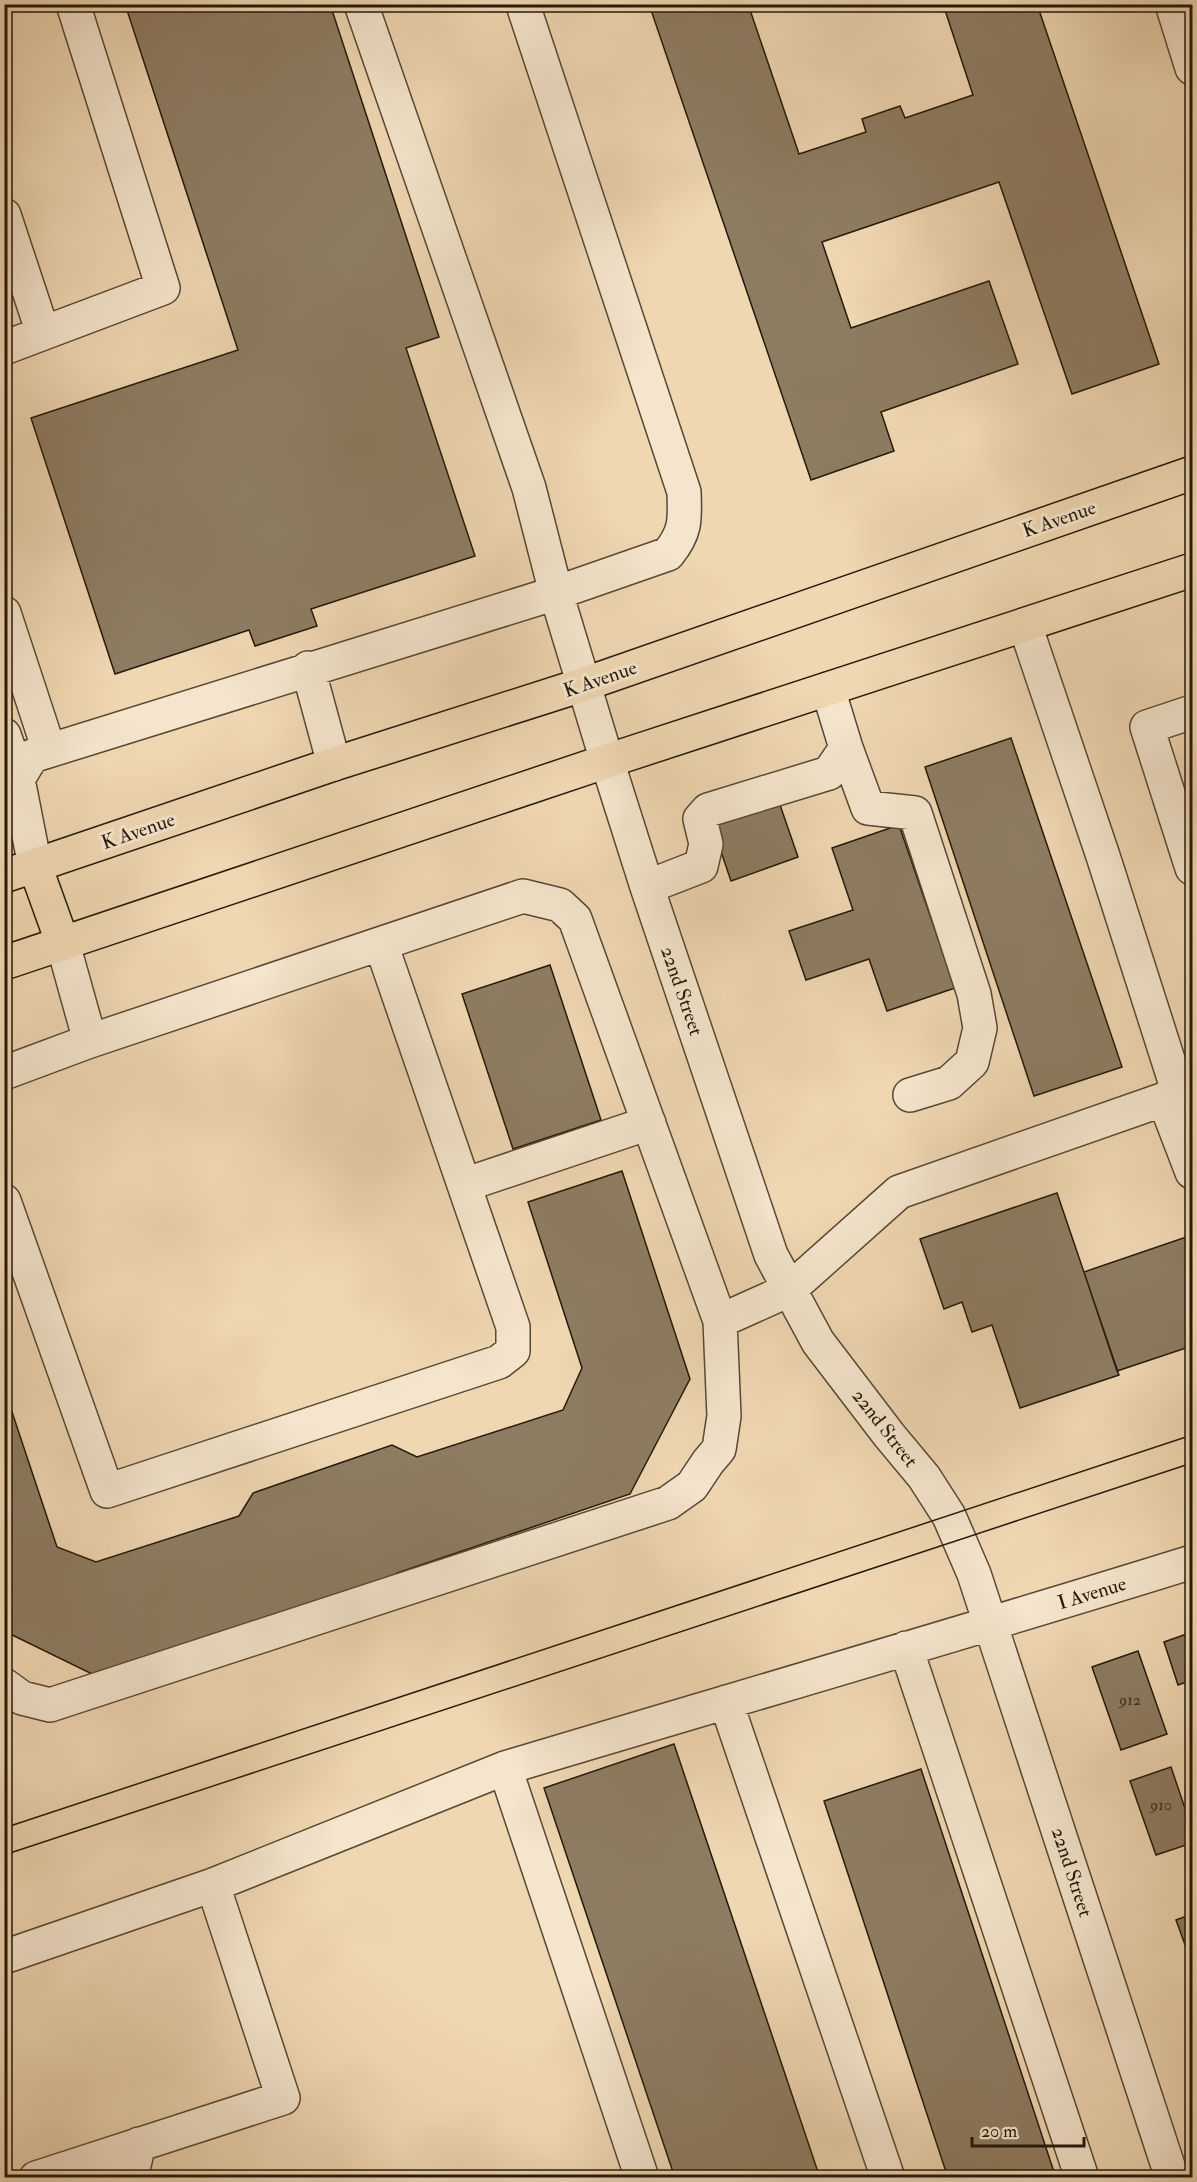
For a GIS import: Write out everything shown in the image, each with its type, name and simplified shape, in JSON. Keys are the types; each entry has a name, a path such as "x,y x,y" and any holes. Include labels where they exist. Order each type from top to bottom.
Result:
{"main road":[{"name":"K Avenue","path":"4,876 334,764 585,684 1192,473"},
{"path":"4,963 607,761 1192,570"},
{"path":"35,866 63,944"}],"street":[{"path":"4,348 163,288 73,4"},
{"name":"22nd Street","path":"361,4 529,488 556,592 607,761 771,1255 819,1342 889,1435 924,1477 949,1516 974,1574 1172,2178"},
{"path":"11,781 32,756 556,592 668,554 680,539 685,516 684,492 524,4"},
{"path":"1172,4 1192,68"},
{"path":"4,215 43,333"},
{"path":"4,613 49,750"},
{"path":"720,1321 789,1290 899,1192 1179,1094 1103,856 1025,625"},
{"path":"308,668 334,764"},
{"path":"828,689 868,808 915,813 974,994 980,1028 972,1062 949,1083 910,1095"},
{"path":"1192,712 1147,727 1192,868"},
{"path":"4,735 11,781 35,866"},
{"path":"647,887 701,866 706,844 700,819 708,810 829,773 846,748"},
{"path":"4,1073 90,1041 523,896 560,905 575,919 720,1321 724,1416 719,1449 692,1486 668,1503 50,1705 22,1698 4,1684"},
{"path":"63,944 90,1041"},
{"path":"4,1201 107,1491 499,1362 513,1351 513,1327 381,944"},
{"path":"1164,1100 1192,1172"},
{"path":"464,1185 649,1123"},
{"name":"I Avenue","path":"4,1957 213,1885 505,1768 906,1648 991,1625 1192,1562"},
{"path":"906,1648 1082,2178"},
{"path":"726,1702 888,2178"},
{"path":"505,1768 642,2178"},
{"path":"36,2178 283,2098 213,1885"},
{"path":"131,2178 139,2144"}],"building":[{"path":"125,4 330,4 439,337 406,348 475,556 311,609 317,626 255,646 249,630 115,674 31,418 238,350"},
{"path":"649,4 748,4 799,154 866,132 862,119 900,106 905,118 973,95 943,4 1037,4 1159,364 1072,394 999,182 822,242 851,328 989,281 1018,364 881,412 894,451 811,480"},
{"path":"1011,738 1122,1067 1034,1096 925,767"},
{"path":"779,802 798,857 731,881 712,825"},
{"path":"899,825 955,988 887,1011 869,959 806,980 789,931 853,910 832,848"},
{"path":"550,965 601,1120 513,1149 462,994"},
{"path":"622,1171 690,1379 630,1494 397,1573 401,1583 94,1675 4,1631 4,1388 57,1547 96,1562 239,1516 253,1493 392,1445 417,1457 563,1410 582,1368 528,1202"},
{"path":"1057,1193 1119,1375 1020,1408 992,1325 972,1332 962,1302 944,1309 920,1239"},
{"path":"1192,1235 1192,1346 1117,1371 1084,1272"},
{"path":"1192,1632 1192,1680 1178,1685 1164,1642"},
{"path":"1138,1651 1167,1734 1121,1750 1092,1667"},
{"path":"674,1744 820,2178 675,2178 544,1788"},
{"path":"1171,1767 1192,1829 1192,1843 1156,1855 1130,1781"},
{"path":"921,1769 1056,2178 948,2178 824,1801"},
{"path":"1192,1914 1192,1964 1176,1920"}],"tram line":[{"path":"4,1828 1192,1435"},
{"path":"4,1855 1192,1463"}]}
